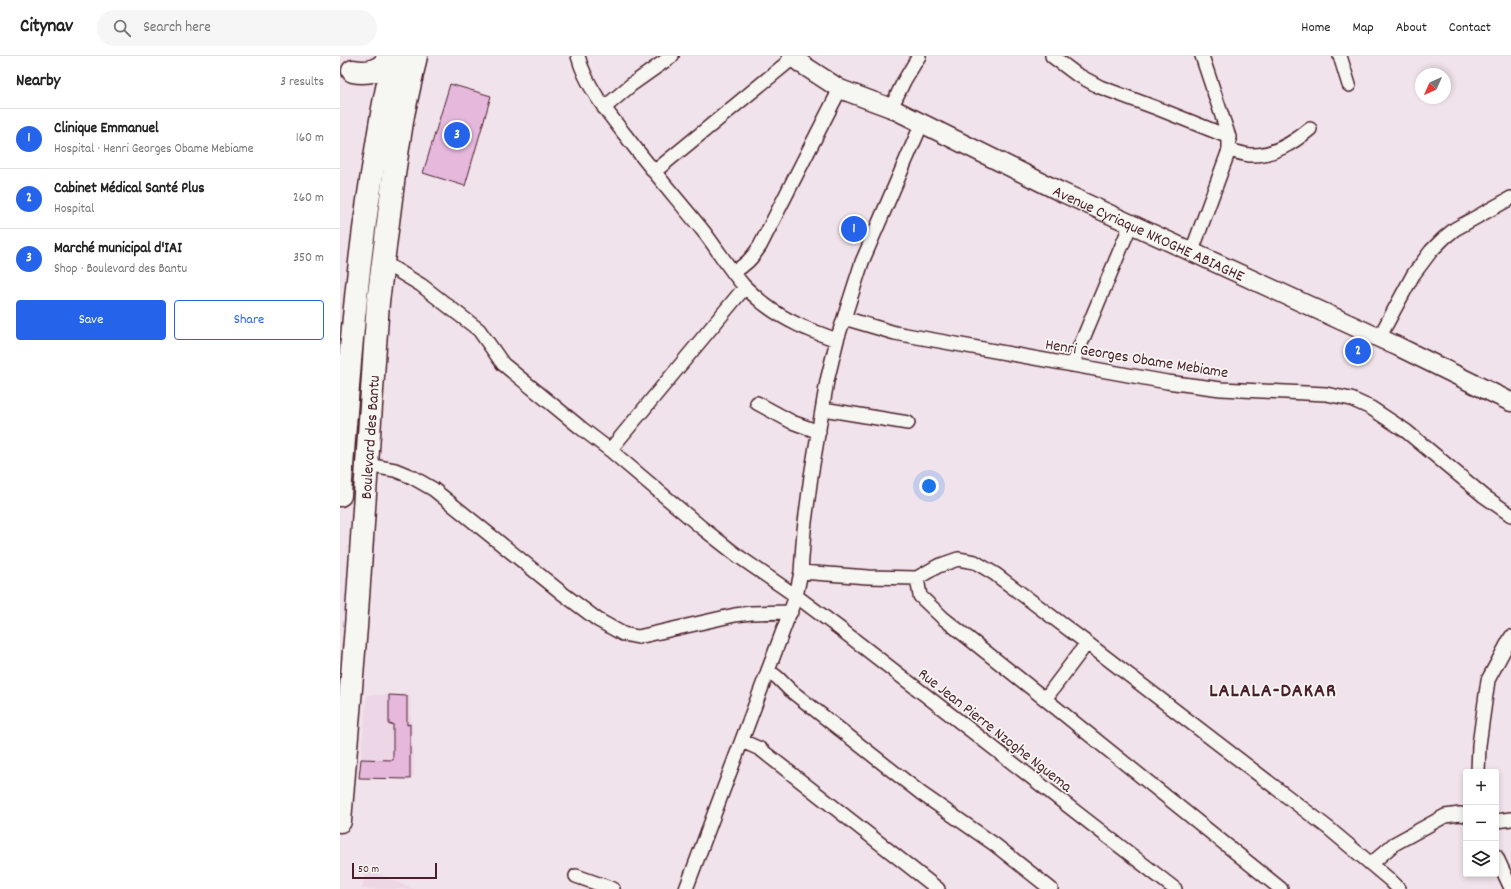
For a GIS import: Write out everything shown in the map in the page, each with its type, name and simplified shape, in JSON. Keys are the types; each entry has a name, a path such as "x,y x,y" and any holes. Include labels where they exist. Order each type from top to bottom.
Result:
{"highway":[{"name":"Boulevard des Bantu","path":"340,822 368,465 378,302 403,115 416,56"},
{"path":"395,167 427,56"},
{"name":"Boulevard des Bantu","path":"340,495 348,381 366,207 391,57"},
{"path":"346,70 360,73 368,72 381,66 391,57"}],"street":[{"path":"578,56 586,75 604,108 705,234 745,287 764,304 788,321 802,328 837,340"},
{"path":"604,108 631,85 672,56"},
{"path":"891,108 904,81 919,56"},
{"path":"1052,56 1076,74 1100,87 1230,137"},
{"path":"1192,251 1229,150 1230,137 1202,56"},
{"path":"1340,56 1349,85"},
{"path":"654,172 792,57"},
{"name":"Avenue Cyriaque NKOGHE ABIAGHE","path":"792,57 803,66 840,89 891,108 1059,191 1379,338 1511,402"},
{"path":"733,272 744,266 760,246 840,89"},
{"path":"686,889 796,596 801,572 804,530 827,381 837,340 862,262 922,123"},
{"path":"1229,150 1250,155 1264,155 1288,146 1310,130"},
{"path":"1379,338 1413,275 1431,251 1455,229 1511,198"},
{"path":"1072,365 1132,224"},
{"name":"Rue Jean Pierre Nzoghe Nguema","path":"383,262 421,285 479,330 503,364 610,450 701,527 738,556 796,596 1175,889"},
{"path":"610,450 745,287"},
{"name":"Henri Georges Obame Mebiame","path":"844,318 895,333 1167,382 1221,389 1318,393 1351,400 1371,408 1402,428 1426,446 1484,496 1511,515"},
{"path":"757,403 792,422 819,432"},
{"path":"823,409 908,423"},
{"path":"368,465 395,470 412,477 433,489 562,593 598,620 623,634 638,637 735,615 791,612"},
{"path":"801,572 868,577 916,578 938,566 958,559 975,562 995,574 1087,642 1327,828 1399,889"},
{"path":"916,578 920,596 943,618 1281,889"},
{"path":"1478,769 1481,732 1488,680 1511,637"},
{"path":"1045,699 1087,642"},
{"path":"768,670 790,690 922,794 994,844 1051,889"},
{"path":"742,741 760,749 938,889"},
{"path":"1371,864 1394,844 1445,816 1463,814"},
{"path":"1499,821 1511,819"},
{"path":"1499,862 1511,888"},
{"path":"576,876 612,889"}],"shaded area":[{"path":"367,695 410,695 414,775 410,779 359,778"},
{"path":"366,869 414,889 362,889"}],"building":[{"path":"450,84 491,96 465,186 423,173"},
{"path":"389,695 407,696 407,725 410,724 410,779 359,778 361,759 393,760 393,724 389,725"}],"place":[{"name":"Marché municipal d'IAI","path":"457,135"},
{"name":"Clinique Emmanuel","path":"854,229"},
{"name":"Cabinet Médical Santé Plus","path":"1358,351"}],"district":[{"name":"LALALA-DAKAR","path":"1273,689"}]}
